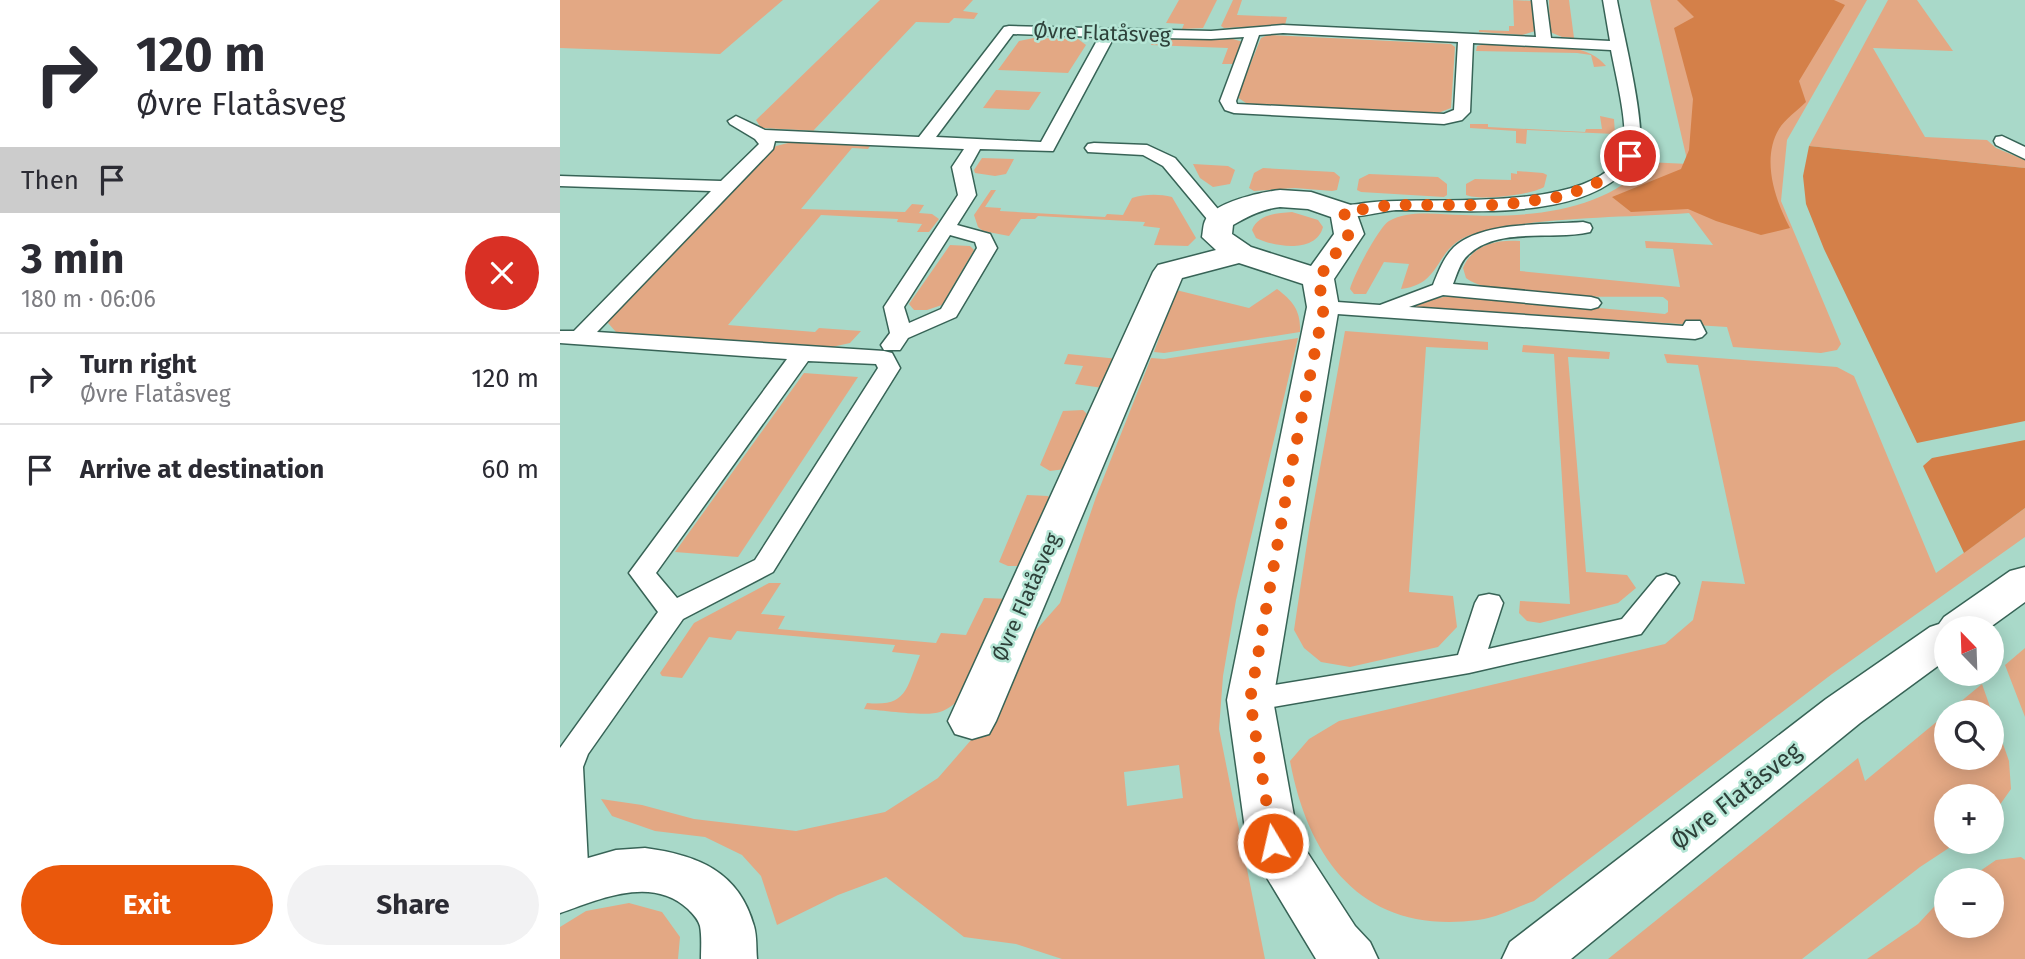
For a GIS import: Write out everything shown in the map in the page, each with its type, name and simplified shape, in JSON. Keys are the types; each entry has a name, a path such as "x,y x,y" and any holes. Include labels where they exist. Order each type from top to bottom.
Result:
{"street":[{"path":"1321,293 1240,253 1217,237 1219,221 1241,206 1279,197 1317,201 1344,212 1349,234 1321,293 1250,700 1273,843 1336,943 1350,959"},
{"name":"Øvre Flatåsveg","path":"972,721 1169,272 1240,253"},
{"path":"1976,616 2025,581"},
{"name":"Øvre Flatåsveg","path":"1530,959 1843,711 1934,647"},
{"path":"566,887 622,871 647,869 679,875 705,888 723,909 731,936 729,959"}],"lane":[{"path":"1539,0 1544,41"},
{"path":"1344,212 1391,205 1502,205 1565,196 1608,178 1630,156 1633,135 1620,46 1610,0"},
{"name":"Øvre Flatåsveg","path":"924,142 1009,30 1211,35 1283,29 1620,46"},
{"path":"1253,32 1227,101 1231,107 1240,110 1444,119 1456,117 1462,112 1466,38"},
{"path":"761,135 1047,147 1108,34"},
{"path":"570,337 767,145 767,140 761,135 736,121"},
{"path":"2002,141 2025,154"},
{"path":"901,334 894,307 967,195 961,167 975,144"},
{"path":"1094,148 1147,150 1169,162 1219,221"},
{"path":"562,183 726,186"},
{"path":"884,358 901,334 949,313 987,248 983,238 946,228"},
{"path":"1441,289 1452,262 1464,248 1480,239 1583,228"},
{"path":"1378,311 1441,289 1591,303"},
{"path":"1321,293 1378,311 1695,333 1693,324"},
{"path":"570,337 884,358"},
{"path":"673,612 642,572 802,354"},
{"path":"566,887 567,750 673,612 764,566 889,368 884,358"},
{"path":"1250,700 1469,663 1631,627 1665,583"},
{"path":"1469,663 1489,603"}],"shaded area":[{"path":"560,0 783,0 720,54 560,48"},
{"path":"880,0 973,0 963,11 978,13 974,19 954,18 949,23 916,22 813,131 761,128 756,120"},
{"path":"1179,0 1217,0 1203,28 1182,29 1184,24 1166,23"},
{"path":"1233,0 1242,0 1237,15 1287,17 1285,25 1224,28 1221,26"},
{"path":"1513,0 1533,1 1535,31 1522,35 1479,32 1509,31 1509,26 1514,26"},
{"path":"1549,0 1569,0 1574,38 1550,32"},
{"path":"1650,0 1867,0 1787,140 1781,201 1841,344 1837,350 1821,353 1733,347 1727,327 1416,307 1415,303 1453,295 1665,314 1668,312 1668,301 1663,297 1560,296 1504,291 1466,278 1463,268 1472,254 1486,245 1502,241 1520,241 1520,271 1680,287 1673,249 1646,248 1645,241 1713,245 1689,213 1552,221 1498,228 1461,239 1444,255 1433,272 1415,286 1401,289 1409,264 1384,262 1366,294 1354,294 1350,289 1367,252 1385,225 1397,217 1425,214 1511,215 1562,209 1610,192 1630,179 1647,162 1688,164"},
{"path":"1677,0 1834,0 1845,5 1799,81 1806,102 1779,129 1771,153 1775,192 1790,228 1761,235 1688,209 1631,212 1612,197 1681,169 1689,150 1693,99 1674,28 1694,17"},
{"path":"1888,0 1917,0 1953,51 1873,48 1925,137 1987,140 1996,148 2025,160 2025,168 1809,146"},
{"path":"1268,35 1451,44 1455,47 1451,108 1433,115 1249,105 1237,97 1261,38"},
{"path":"1034,38 1078,39 1086,45 1068,73 998,70 1019,41"},
{"path":"1154,38 1233,39 1243,42 1233,64 1222,64 1228,48 1151,45"},
{"path":"1490,43 1568,47 1583,51 1596,57 1606,66 1594,67 1591,55 1577,53 1476,51 1477,46"},
{"path":"996,90 1041,92 1029,110 983,108"},
{"path":"1600,116 1614,119 1615,134 1527,130 1526,144 1516,143 1516,131 1470,128 1470,124 1488,124 1488,127 1585,132 1586,129 1602,129"},
{"path":"796,141 872,143 868,149 852,148 801,209 905,212 912,204 924,205 919,213 932,214 939,219 929,232 917,232 922,224 897,222 898,219 821,215 728,325 815,332 819,328 861,331 850,343 832,347 616,332 608,323 611,316 776,146"},
{"path":"1809,146 2025,168 2025,421 1917,443 1824,249 1806,204 1803,176"},
{"path":"982,158 1014,159 1006,174 995,176 975,173 974,170"},
{"path":"1193,164 1228,166 1235,170 1230,184 1213,187 1200,178"},
{"path":"1263,168 1334,172 1340,177 1337,190 1332,191 1295,188 1254,191 1249,188 1254,173"},
{"path":"1517,171 1547,175 1544,187 1505,196 1466,195 1466,184 1475,179 1511,180 1511,173 1517,174"},
{"path":"1369,174 1438,177 1447,184 1447,195 1444,197 1357,190 1359,179"},
{"path":"991,190 996,190 985,207 1001,208 1000,211 1105,217 1107,214 1123,215 1132,198 1152,195 1172,197 1196,238 1188,246 1154,245 1160,228 1143,226 1145,222 1038,216 1035,219 1021,219 1009,236 983,231 978,227 974,215"},
{"path":"1292,212 1318,220 1323,227 1319,236 1303,245 1294,246 1273,244 1256,238 1252,230 1263,218"},
{"path":"950,245 970,246 974,250 942,305 927,310 914,310 909,304"},
{"path":"1277,289 1295,307 1300,332 1164,353 1154,352 1176,290 1249,308"},
{"path":"1345,331 1488,342 1488,350 1426,347 1409,592 1453,596 1457,627 1438,647 1350,667 1321,662 1304,648 1294,630 1310,523"},
{"path":"1298,338 1236,600 1223,676 1219,729 1265,959 1062,959 1016,944 964,937 886,877 838,895 777,925 761,876 742,855 705,837 655,831 612,816 601,799 642,805 694,819 796,831 885,812 938,778 998,709 1029,638 1060,603 1096,497 1151,358 1164,359","holes":["1179,765 1183,798 1127,806 1124,772"]},
{"path":"1523,345 1610,352 1609,359 1568,357 1586,572 1627,575 1636,588 1618,603 1540,623 1527,621 1519,613 1520,601 1570,604 1554,354 1522,352"},
{"path":"1068,354 1119,359 1103,388 1075,384 1083,366 1064,364"},
{"path":"1664,354 1837,367 1854,376 1936,573 2025,508 2025,537 1832,674 1534,901 1485,919 1438,922 1404,916 1374,903 1349,884 1328,860 1312,831 1299,798 1290,761 1309,739 1339,721 1665,644 1693,620 1702,581 1745,584 1698,365 1667,363"},
{"path":"804,373 858,377 738,557 675,552"},
{"path":"1083,410 1087,414 1065,469 1050,471 1040,465 1063,411"},
{"path":"2025,440 2025,508 1964,553 1923,466 1932,458"},
{"path":"1027,495 1048,496 1053,501 1022,566 1008,566 999,562"},
{"path":"769,583 781,583 761,614 785,616 778,629 936,643 941,633 966,635 984,598 1010,599 992,646 975,679 965,694 940,712 915,714 864,709 867,703 891,702 904,693 908,686 920,655 892,652 895,645 737,631 731,640 709,637 682,678 662,676 660,673 694,623"},
{"path":"2025,648 2025,717 2005,665"},
{"path":"1983,686 1988,700 1963,700"},
{"path":"1934,724 1934,770 2004,770 2004,747 2009,761 2011,789 2004,799 2004,784 1934,784 1934,854 1940,854 1802,959 1608,959 1858,758 1865,781"},
{"path":"2021,857 2025,860 2025,959 1867,959 1918,924 1934,907 1934,938 2004,938 2004,868 1984,868 1996,860"},
{"path":"629,903 662,912 680,937 678,959 560,959 560,927 586,911"}],"route":[{"path":"1273,843 1250,700 1290,474 1324,307 1318,279 1349,234 1344,212 1391,205 1502,205 1565,196 1608,178 1630,156"}]}
